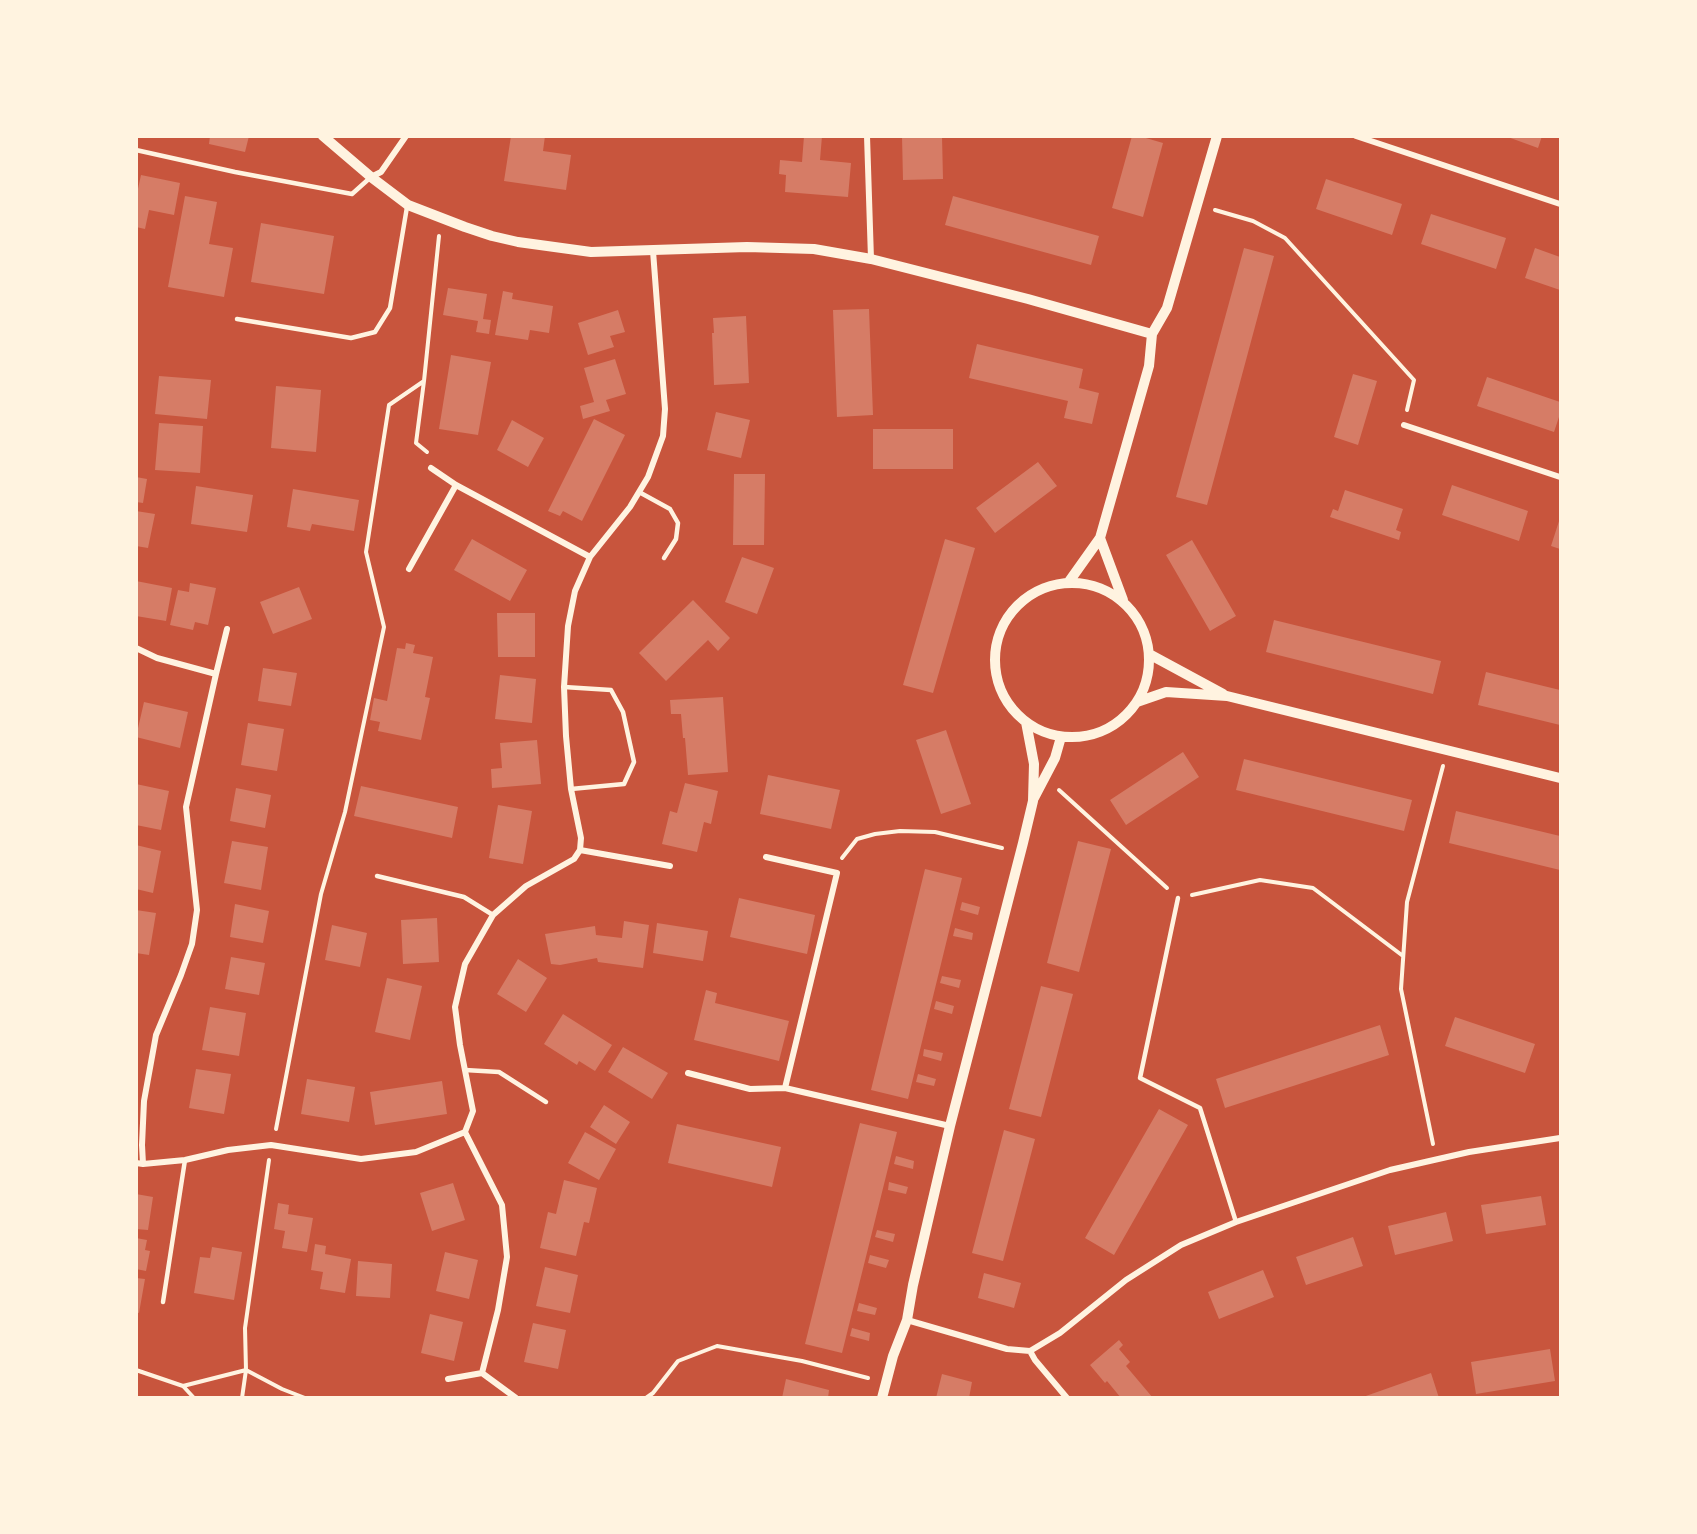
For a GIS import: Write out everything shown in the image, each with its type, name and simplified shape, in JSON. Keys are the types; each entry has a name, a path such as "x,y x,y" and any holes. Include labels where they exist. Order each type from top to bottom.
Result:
{"street":[{"path":"323,136 408,205 465,227 518,242 591,252 747,247 813,249 872,259 1152,334"},
{"path":"371,177 381,172 406,136"},
{"path":"867,136 872,259"},
{"path":"1068,583 1100,538 1149,366 1152,334 1167,308 1217,136"},
{"path":"1356,136 1560,204"},
{"path":"227,629 186,807 196,910 192,944 156,1035 144,1101 140,1163 185,1160 228,1150 271,1145 361,1158 416,1152 465,1132 473,1111 455,1007 465,964 493,915 525,886 574,859 580,850 581,838 571,789 564,687 568,626 575,591 590,557 630,507 648,477 663,436 664,409 653,251"},
{"path":"1404,425 1560,477"},
{"path":"431,468 456,485 590,557"},
{"path":"409,569 456,485"},
{"path":"1100,538 1123,600 1146,639 1149,654 1147,681 1137,702 1122,718 1103,730 1081,735 1061,736 1043,732 1026,722 1009,706 998,685 994,661 998,638 1008,616 1024,600 1045,588 1068,583 1094,586 1123,600"},
{"path":"136,648 157,658 216,674"},
{"path":"1149,654 1227,696"},
{"path":"1137,702 1166,692 1227,696 1560,778"},
{"path":"882,1398 893,1356 907,1320 950,1126 1033,801 1034,764 1026,722"},
{"path":"1033,801 1055,758 1061,736"},
{"path":"580,850 670,866"},
{"path":"766,857 837,873 785,1088"},
{"path":"688,1073 750,1089 785,1088 950,1126"},
{"path":"465,1132 502,1205 507,1257 498,1310 482,1373"},
{"path":"907,1320 1007,1349 1030,1351 1060,1333 1126,1280 1181,1245 1236,1222 1390,1170 1469,1152 1560,1138"},
{"path":"1030,1351 1067,1398"},
{"path":"448,1379 482,1373 516,1398"}],"lane":[{"path":"136,150 352,194 371,177"},
{"path":"237,319 351,338 375,332 390,308 408,205"},
{"path":"639,492 670,508 678,523 676,539 664,558"},
{"path":"564,687 610,690 623,712 634,762 624,783 571,789"},
{"path":"377,876 464,897 493,915"},
{"path":"1178,898 1140,1078 1200,1108 1236,1222"},
{"path":"465,1070 499,1072 546,1102"},
{"path":"163,1302 185,1160"}],"path":[{"path":"1197,204 1253,221 1285,238 1414,380 1404,425"},
{"path":"431,468 430,454 416,443 441,217"},
{"path":"242,1398 246,1371 245,1328 271,1145 321,894 345,812 384,627 366,552 389,405 424,381"},
{"path":"1436,1159 1401,989 1407,902 1447,751"},
{"path":"1045,778 1178,898 1260,879 1313,888 1403,956"},
{"path":"837,873 843,856 857,839 876,834 900,831 935,832 1004,849 1023,843"},
{"path":"646,1398 678,1361 717,1346 791,1359 886,1382"},
{"path":"136,1370 183,1386 194,1398"},
{"path":"183,1386 246,1371 305,1398"}],"building":[{"path":"210,136 249,136 245,152 209,144"},
{"path":"511,136 545,136 543,151 571,155 566,190 504,181"},
{"path":"804,136 822,136 820,160 851,163 848,197 785,192 786,175 779,174 780,160 802,162"},
{"path":"902,136 942,136 943,179 903,180"},
{"path":"1132,136 1163,143 1143,217 1112,208"},
{"path":"1505,136 1542,136 1538,148"},
{"path":"141,175 180,183 174,215 149,210 145,229 136,227 136,198"},
{"path":"1326,179 1402,204 1392,235 1316,209"},
{"path":"185,196 217,202 209,244 233,248 224,297 168,287"},
{"path":"953,196 1099,236 1091,265 945,225"},
{"path":"1431,214 1506,238 1496,269 1421,244"},
{"path":"261,223 334,236 324,294 251,282"},
{"path":"1244,248 1274,256 1207,505 1176,497"},
{"path":"1535,248 1560,257 1560,290 1525,278"},
{"path":"448,288 487,294 483,319 491,320 489,334 476,332 478,321 443,315"},
{"path":"503,291 513,293 512,299 553,306 549,333 530,330 528,340 495,335"},
{"path":"869,309 873,415 837,417 833,310"},
{"path":"618,310 625,332 610,336 614,347 588,355 578,323"},
{"path":"746,316 749,383 714,385 713,318"},
{"path":"977,344 1083,369 1079,388 1099,393 1092,424 1064,418 1068,401 969,378"},
{"path":"451,355 491,362 478,435 439,429"},
{"path":"615,359 626,394 606,400 610,411 583,419 580,406 594,402 584,368"},
{"path":"1353,374 1377,381 1358,445 1334,437"},
{"path":"159,376 211,380 207,419 155,414"},
{"path":"1487,377 1560,402 1560,414 1554,432 1477,406"},
{"path":"276,386 321,390 316,452 271,448"},
{"path":"716,412 750,420 741,458 707,450"},
{"path":"594,419 625,435 582,521 563,511 560,516 548,511"},
{"path":"512,420 544,438 528,467 497,450"},
{"path":"159,423 203,426 200,473 155,470"},
{"path":"873,429 953,429 953,469 873,469"},
{"path":"1038,462 1057,486 995,533 976,508"},
{"path":"734,474 765,474 764,545 733,545"},
{"path":"136,477 147,479 143,503 136,502"},
{"path":"1452,485 1528,511 1519,541 1442,515"},
{"path":"196,486 253,495 247,532 191,524"},
{"path":"293,489 359,500 354,531 312,524 310,531 287,527"},
{"path":"1345,490 1403,509 1396,530 1401,532 1399,540 1330,517 1333,509 1338,511"},
{"path":"136,511 155,514 148,548 136,546"},
{"path":"1560,518 1560,549 1551,546"},
{"path":"472,539 527,570 510,601 454,570"},
{"path":"945,539 975,548 933,693 903,685"},
{"path":"1192,540 1236,616 1210,631 1166,555"},
{"path":"742,557 774,568 757,614 725,602"},
{"path":"136,581 172,588 166,621 136,616"},
{"path":"190,583 216,588 208,625 195,622 193,630 170,625 178,590 189,592"},
{"path":"299,587 312,619 273,634 260,602"},
{"path":"693,600 730,638 718,651 708,640 666,681 639,653"},
{"path":"497,613 535,613 535,657 498,657"},
{"path":"1274,620 1441,661 1433,694 1266,652"},
{"path":"406,643 415,645 413,653 433,657 425,697 430,698 421,740 378,731 380,722 370,720 374,698 387,701 397,648 405,649"},
{"path":"263,668 297,673 291,706 258,701"},
{"path":"1486,672 1560,690 1560,725 1478,705"},
{"path":"500,675 536,679 532,723 495,719"},
{"path":"723,697 728,772 688,775 681,714 671,714 670,700"},
{"path":"144,702 188,712 180,748 136,737"},
{"path":"248,723 284,729 277,771 241,765"},
{"path":"946,730 971,804 941,814 916,740"},
{"path":"537,740 541,784 492,788 491,769 502,768 500,743"},
{"path":"1183,752 1199,777 1126,825 1110,800"},
{"path":"1244,759 1412,800 1404,831 1236,790"},
{"path":"768,775 840,790 831,829 760,814"},
{"path":"685,783 718,791 711,824 704,822 697,852 662,844 670,811 677,813"},
{"path":"136,784 169,791 161,830 136,825"},
{"path":"361,786 458,807 452,838 354,816"},
{"path":"236,788 271,795 265,828 230,821"},
{"path":"498,805 532,811 523,864 489,858"},
{"path":"1456,811 1560,836 1560,870 1449,843"},
{"path":"232,841 268,847 261,890 224,883"},
{"path":"1078,841 1111,849 1079,972 1047,963"},
{"path":"136,845 161,851 153,893 136,889"},
{"path":"925,869 962,878 908,1099 871,1090"},
{"path":"739,898 815,915 807,954 730,937"},
{"path":"962,902 980,907 978,915 960,910"},
{"path":"235,904 269,911 263,943 230,937"},
{"path":"136,910 156,913 149,955 136,953"},
{"path":"437,918 439,962 403,964 401,920"},
{"path":"624,921 649,925 643,968 598,962 597,958 560,965 551,964 545,934 595,926 596,935 622,938"},
{"path":"657,923 708,931 703,961 653,953"},
{"path":"332,925 367,933 360,967 325,960"},
{"path":"955,928 973,933 972,940 953,936"},
{"path":"231,957 265,963 259,995 225,989"},
{"path":"518,959 547,978 526,1012 497,994"},
{"path":"942,976 961,980 959,988 940,983"},
{"path":"387,978 422,986 410,1040 375,1032"},
{"path":"1041,986 1073,994 1041,1117 1009,1109"},
{"path":"706,990 717,993 715,1003 789,1021 779,1061 694,1040"},
{"path":"936,1001 954,1006 952,1014 934,1009"},
{"path":"210,1007 246,1013 239,1056 202,1050"},
{"path":"563,1014 612,1045 595,1071 579,1061 577,1065 544,1044"},
{"path":"1455,1017 1535,1044 1525,1073 1445,1046"},
{"path":"1380,1025 1389,1055 1225,1108 1216,1079"},
{"path":"623,1047 668,1073 652,1099 608,1072"},
{"path":"924,1049 943,1053 941,1061 923,1056"},
{"path":"196,1069 231,1074 224,1114 189,1108"},
{"path":"918,1074 936,1079 934,1086 916,1082"},
{"path":"307,1079 355,1087 349,1122 301,1114"},
{"path":"442,1081 447,1114 375,1125 370,1092"},
{"path":"604,1105 630,1122 616,1144 590,1127"},
{"path":"1159,1109 1188,1125 1114,1255 1085,1238"},
{"path":"860,1123 897,1132 842,1353 805,1344"},
{"path":"677,1124 781,1147 772,1187 668,1163"},
{"path":"1004,1130 1035,1139 1003,1261 972,1253"},
{"path":"585,1132 616,1149 599,1180 568,1163"},
{"path":"896,1156 914,1161 913,1169 894,1164"},
{"path":"564,1180 597,1188 589,1223 584,1222 576,1256 540,1248 548,1212 556,1214"},
{"path":"889,1182 908,1187 906,1194 888,1190"},
{"path":"453,1183 465,1220 432,1231 420,1193"},
{"path":"136,1194 153,1197 148,1230 136,1229"},
{"path":"1541,1196 1546,1225 1486,1234 1481,1205"},
{"path":"278,1203 289,1205 288,1214 313,1218 307,1252 282,1248 285,1231 274,1229"},
{"path":"1446,1212 1453,1241 1395,1255 1388,1226"},
{"path":"877,1230 895,1234 893,1242 875,1237"},
{"path":"1353,1237 1363,1266 1306,1285 1296,1257"},
{"path":"136,1238 147,1240 145,1250 150,1251 146,1271 136,1269"},
{"path":"315,1244 326,1246 325,1254 351,1259 345,1293 320,1289 323,1272 311,1270"},
{"path":"212,1247 242,1252 234,1300 194,1293 200,1257 210,1258"},
{"path":"445,1252 478,1260 469,1299 436,1291"},
{"path":"870,1255 889,1260 886,1268 868,1263"},
{"path":"358,1261 392,1264 390,1298 356,1296"},
{"path":"545,1267 578,1275 570,1313 536,1306"},
{"path":"1263,1270 1274,1297 1219,1319 1208,1292"},
{"path":"984,1273 1021,1283 1014,1308 978,1298"},
{"path":"136,1278 145,1279 139,1313 136,1312"},
{"path":"859,1303 877,1308 875,1315 857,1311"},
{"path":"430,1314 463,1322 454,1361 421,1353"},
{"path":"533,1323 566,1330 558,1369 524,1362"},
{"path":"852,1328 870,1333 869,1341 850,1336"},
{"path":"1119,1340 1123,1345 1119,1349 1130,1362 1126,1366 1153,1398 1121,1398 1090,1365"},
{"path":"1550,1349 1555,1381 1476,1394 1471,1362"},
{"path":"1431,1373 1439,1398 1363,1398 1363,1397"},
{"path":"942,1374 972,1382 969,1398 936,1398"},
{"path":"786,1379 829,1390 828,1398 782,1398"}]}
